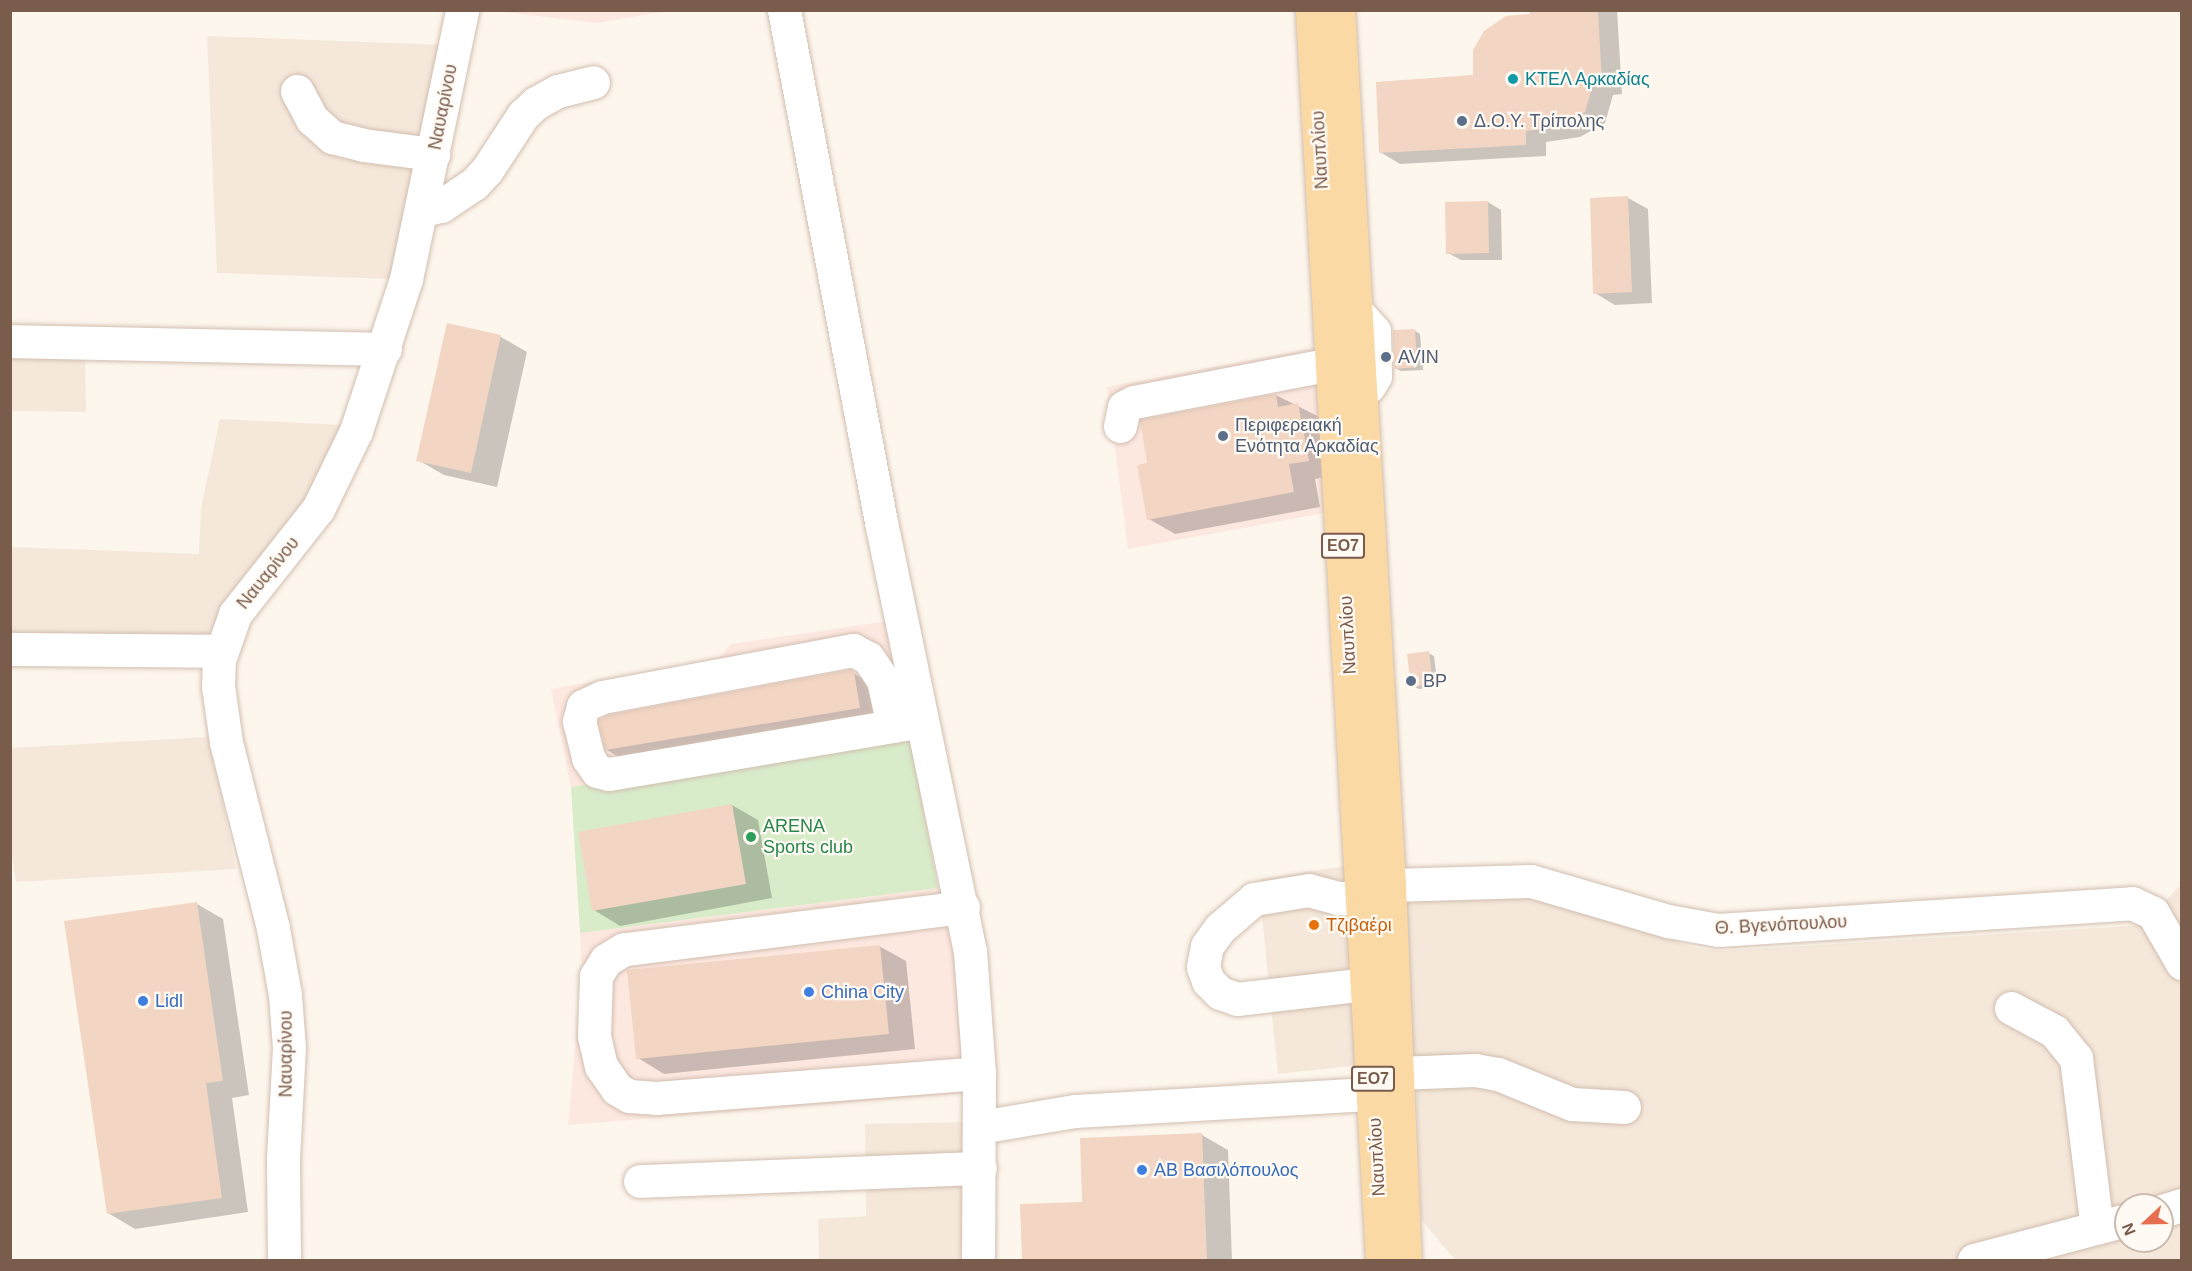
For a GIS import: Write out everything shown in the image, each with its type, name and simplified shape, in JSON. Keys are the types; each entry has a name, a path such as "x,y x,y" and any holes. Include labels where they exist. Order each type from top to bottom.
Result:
{"main road":[{"name":"Ναυπλίου","path":"1312,10 1332,364 1376,892 1385,1083 1382,1260"},
{"name":"Ναυπλίου","path":"1338,10 1379,721 1376,892 1367,984 1385,1083 1404,1224 1405,1260"},
{"path":"1404,1224 1429,1260"}],"street":[{"name":"Ναυαρίνου","path":"284,1260 283,1158 289,1048 285,994 273,928 226,742 218,686 221,651 240,606 333,486 385,350 423,210 462,10"},
{"path":"784,10 908,723 963,907 974,990 980,1073 978,1260"},
{"path":"423,210 441,206 474,184 488,170 523,115 536,103 558,91 593,82"},
{"path":"297,91 312,119 332,137 363,145 433,154"},
{"path":"10,341 385,350"},
{"path":"1120,426 1124,407 1134,402 1332,364"},
{"path":"10,649 221,651"},
{"path":"853,650 868,658 908,723 609,774 597,771 588,758 579,722 583,706 602,697 853,650"},
{"name":"Θ. Βγενόπουλου","path":"1367,984 1237,999 1220,993 1208,981 1203,967 1207,946 1213,937 1254,899 1309,890 1338,898 1376,892 1531,881 1668,921 1718,930 2132,903 2143,906 2161,924 2181,963"},
{"path":"963,907 624,949 606,960 596,976 594,1036 601,1066 618,1089 628,1096 656,1098 980,1073"},
{"path":"1974,1260 2042,1252 2096,1235 2076,1058 2054,1031 2011,1008"},
{"path":"980,1127 1098,1110 1385,1083 1475,1070 1498,1074 1572,1104 1624,1107"},
{"path":"640,1181 980,1168"}],"shaded area":[{"path":"486,10 668,10 668,11 596,23"},
{"path":"207,36 444,45 391,279 217,273"},
{"path":"1315,348 1325,513 1128,549 1107,387"},
{"path":"11,352 85,353 86,412 11,411"},
{"path":"220,419 345,425 314,491 234,588 207,638 11,636 11,547 199,554 201,508"},
{"path":"888,621 910,736 571,787 551,689 717,660 731,644"},
{"path":"210,737 236,869 16,882 10,845 10,748"},
{"path":"1345,866 1546,900 1696,948 1721,951 2144,925 2181,884 2181,1260 1455,1260 1421,1219 1416,1059 1278,1074 1259,888 1262,879"},
{"path":"938,888 947,896 964,984 969,1093 568,1125 582,971 580,933"},
{"path":"967,1122 966,1200 960,1260 819,1260 818,1219 866,1216 865,1124"}],"green space":[{"name":"ARENA Sports club","path":"910,736 938,888 580,933 571,787"}],"building":[{"name":"ΚΤΕΛ Αρκαδίας","path":"1529,10 1598,10 1602,83 1593,84 1585,112 1560,126 1526,131 1526,145 1379,153 1376,82 1473,75 1473,50 1484,31 1506,16 1530,14"},
{"path":"1628,196 1632,292 1593,294 1590,198"},
{"path":"1488,201 1489,253 1446,254 1445,202"},
{"path":"447,323 501,335 471,473 416,461"},
{"path":"1415,329 1417,367 1394,369 1393,330"},
{"name":"Περιφερειακή Ενότητα Αρκαδίας","path":"1276,394 1278,407 1298,403 1309,461 1289,464 1294,492 1147,520 1137,465 1147,463 1140,420"},
{"path":"1429,651 1433,684 1411,687 1407,654"},
{"path":"850,670 854,672 860,708 605,750 598,721 608,715"},
{"path":"732,804 746,884 592,911 578,832"},
{"name":"Lidl","path":"197,902 223,1081 206,1083 222,1198 107,1214 64,921"},
{"path":"880,945 889,1034 636,1059 627,970"},
{"name":"ΑΒ Βασιλόπουλος","path":"1202,1133 1207,1260 1022,1260 1020,1204 1082,1202 1080,1138"}],"place":[{"name":"ΚΤΕΛ Αρκαδίας","path":"1513,79"},
{"name":"Δ.Ο.Υ. Τρίπολης","path":"1462,121"},
{"name":"AVIN","path":"1386,357"},
{"name":"Περιφερειακή Ενότητα Αρκαδίας","path":"1223,436"},
{"name":"BP","path":"1411,681"},
{"name":"ARENA Sports club","path":"751,837"},
{"name":"Τζιβαέρι","path":"1314,925"},
{"name":"China City","path":"809,992"},
{"name":"Lidl","path":"143,1001"},
{"name":"ΑΒ Βασιλόπουλος","path":"1142,1170"}]}
